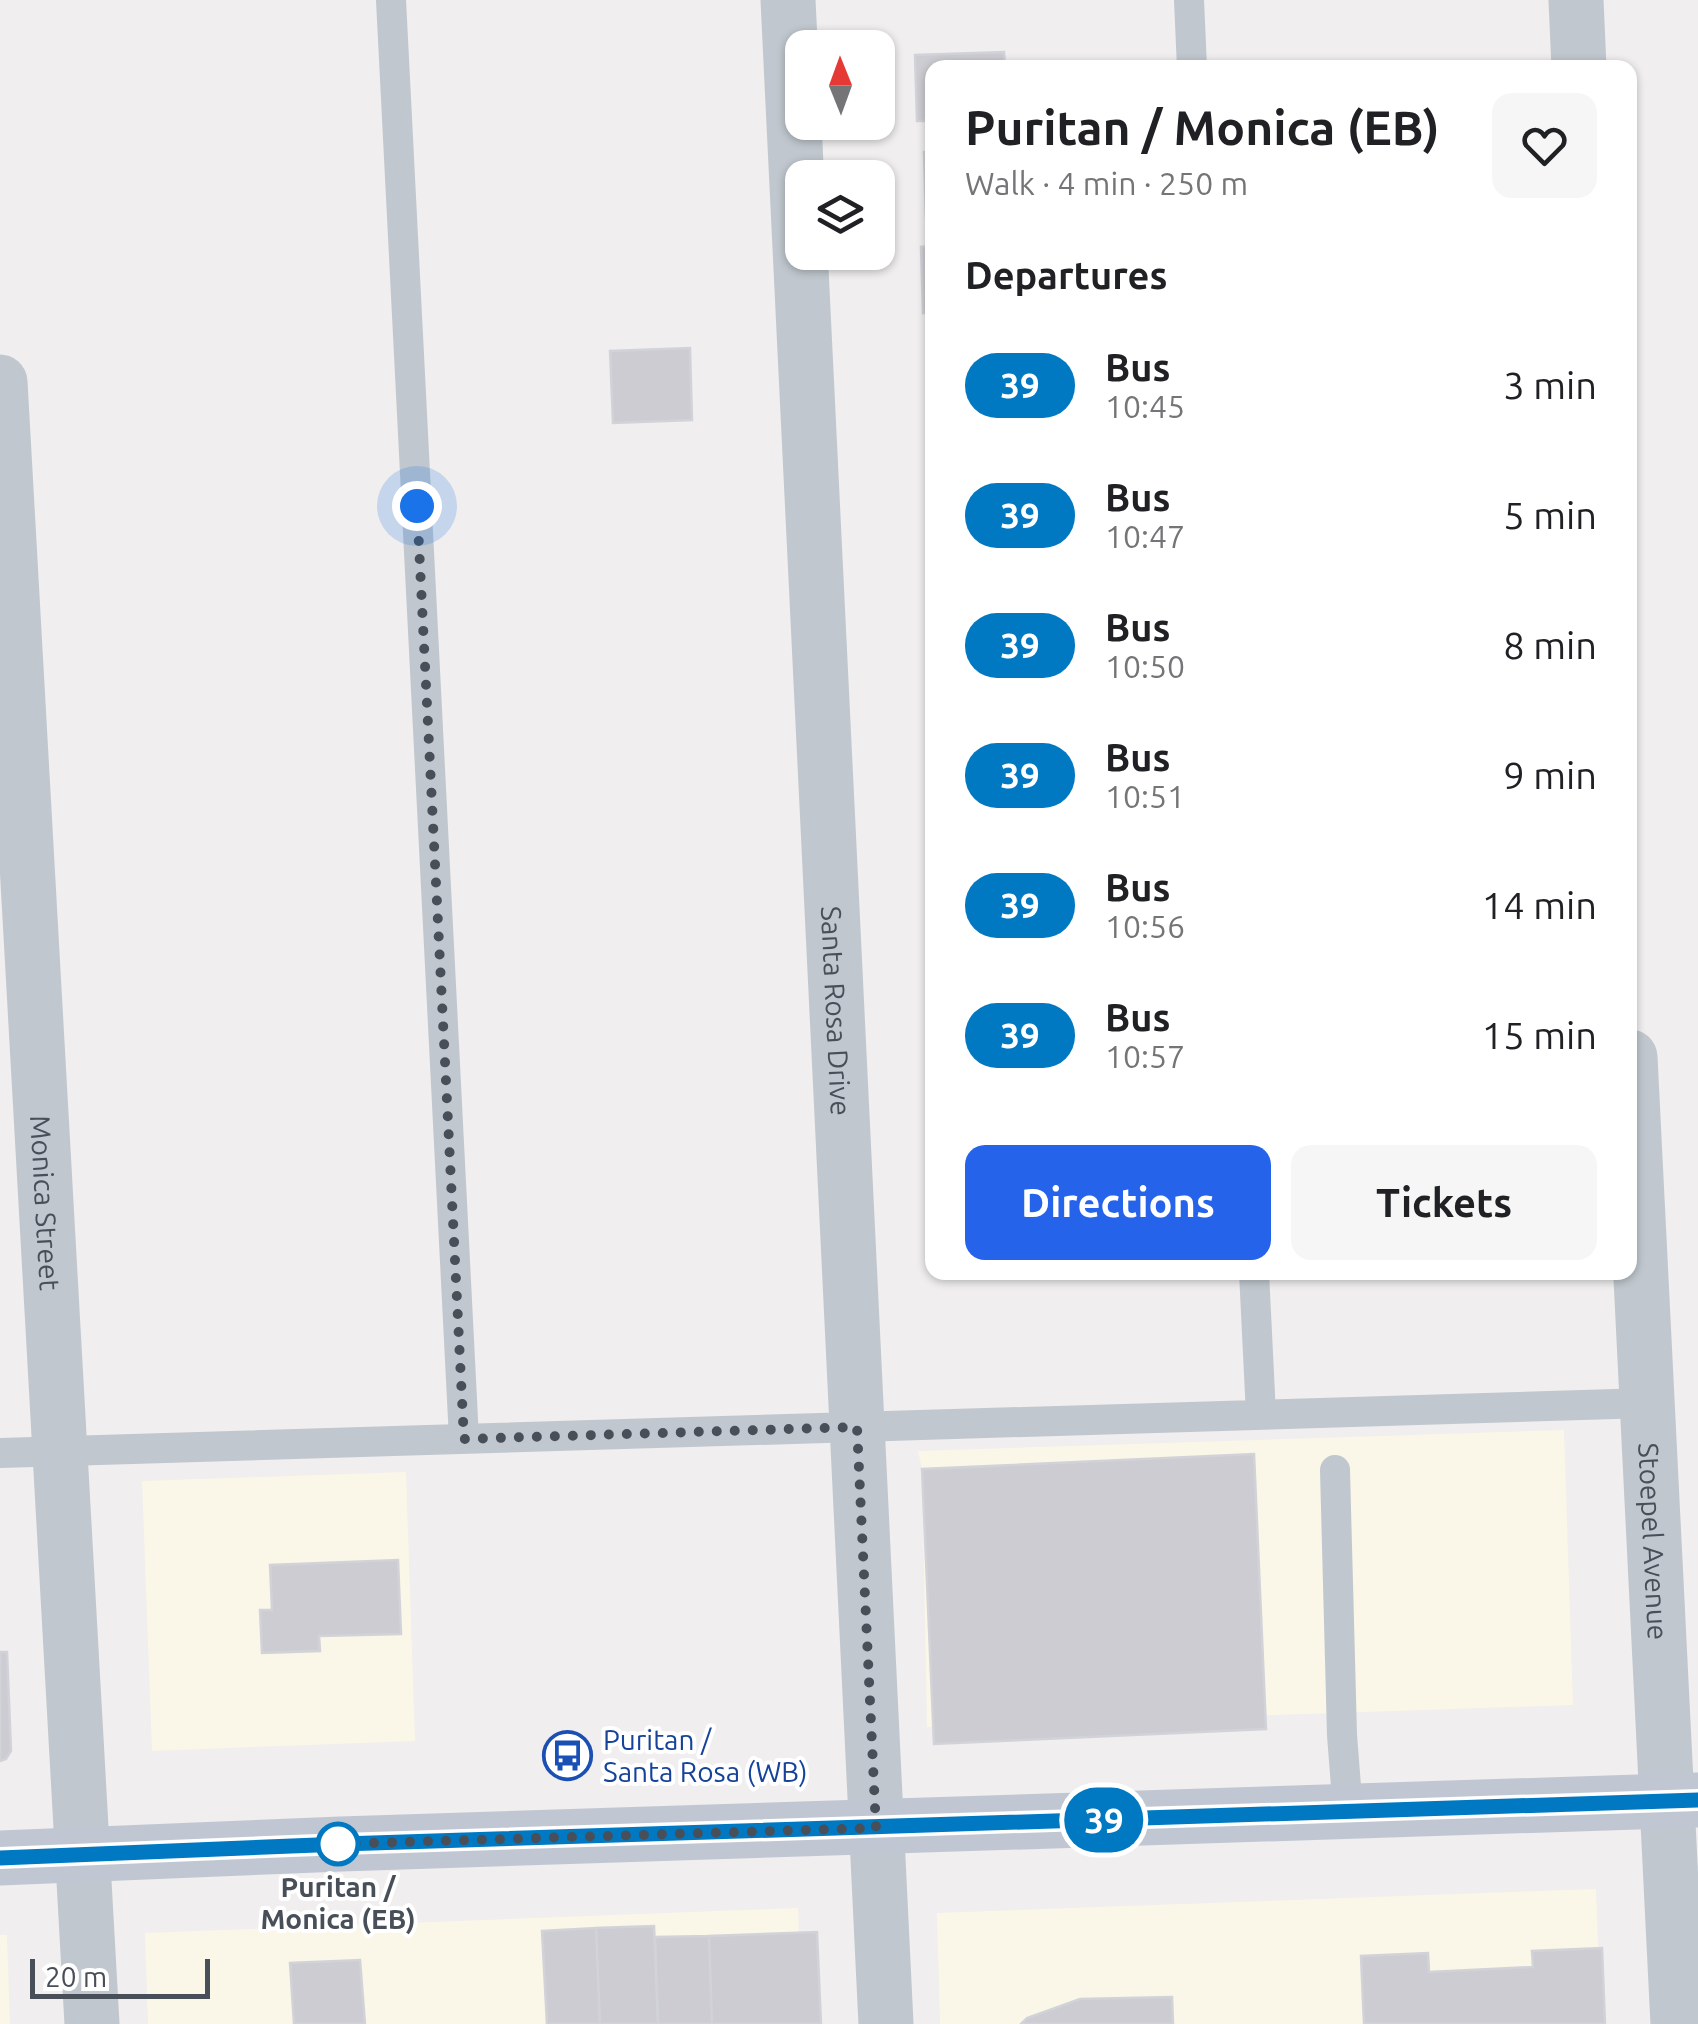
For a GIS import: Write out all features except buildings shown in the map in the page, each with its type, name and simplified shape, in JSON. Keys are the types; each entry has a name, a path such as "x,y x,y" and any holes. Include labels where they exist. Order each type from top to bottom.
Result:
{"street":[{"name":"Santa Rosa Drive","path":"788,0 886,2024"},
{"path":"1576,0 1580,60"},
{"name":"Monica Street","path":"0,382 92,2024"},
{"name":"Stoepel Avenue","path":"1637,1192 1648,1403 1683,1801 1678,2024"},
{"path":"0,1858 1683,1801"}],"lane":[{"path":"392,0 464,1439"},
{"path":"1189,0 1192,60"},
{"path":"1254,1280 1261,1415"},
{"path":"0,1453 1648,1403"},
{"path":"1335,1470 1342,1735 1348,1812"}],"shaded area":[{"path":"1564,1430 1573,1705 927,1727 922,1469 918,1451"},
{"path":"406,1472 415,1741 152,1751 142,1481"},
{"path":"1596,1889 1601,2024 940,2024 937,1913"},
{"path":"798,1908 802,2024 148,2024 145,1933"},
{"path":"0,1935 7,1935 10,2024 0,2024"}],"bus line":[{"name":"39","path":"0,1858 1698,1800"}],"place":[{"name":"Puritan / Santa Rosa (WB)","path":"568,1755"},
{"name":"Puritan / Monica (EB)","path":"338,1844"}],"route":[{"path":"338,1844 876,1828 857,1427 464,1439 417,506"}]}
